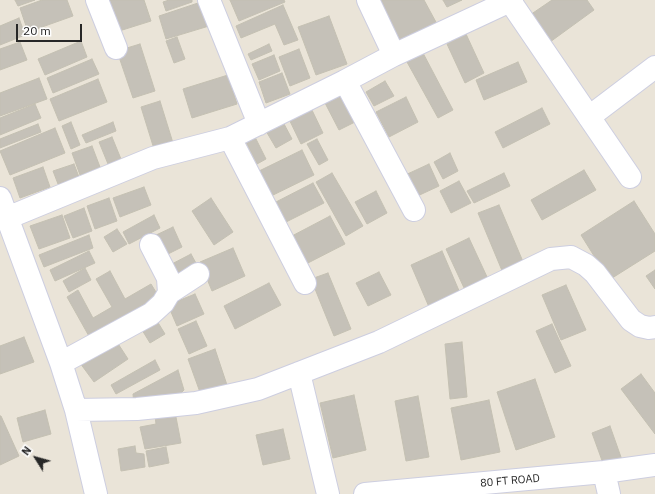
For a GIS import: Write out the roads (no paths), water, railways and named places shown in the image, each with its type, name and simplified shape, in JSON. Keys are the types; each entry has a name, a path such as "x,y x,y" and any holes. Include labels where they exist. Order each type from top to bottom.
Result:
{"street":[{"path":"97,0 116,48"},
{"path":"209,0 259,124"},
{"path":"368,0 394,54"},
{"path":"96,494 76,410 61,363 3,208 153,158 230,138 345,81 394,54 511,1 630,177"},
{"path":"589,117 655,67"},
{"path":"345,81 414,210"},
{"path":"230,138 305,283"},
{"path":"151,245 168,278 169,293"},
{"path":"76,410 137,409 196,403 258,389 379,342 551,259 571,257 586,265 595,273 631,320 640,326 649,328 655,327"},
{"path":"61,363 151,314 163,303 169,293 198,274"},
{"path":"299,373 328,494"},
{"name":"80 FT ROAD","path":"365,494 604,472 655,465"},
{"path":"604,472 609,494"}]}
